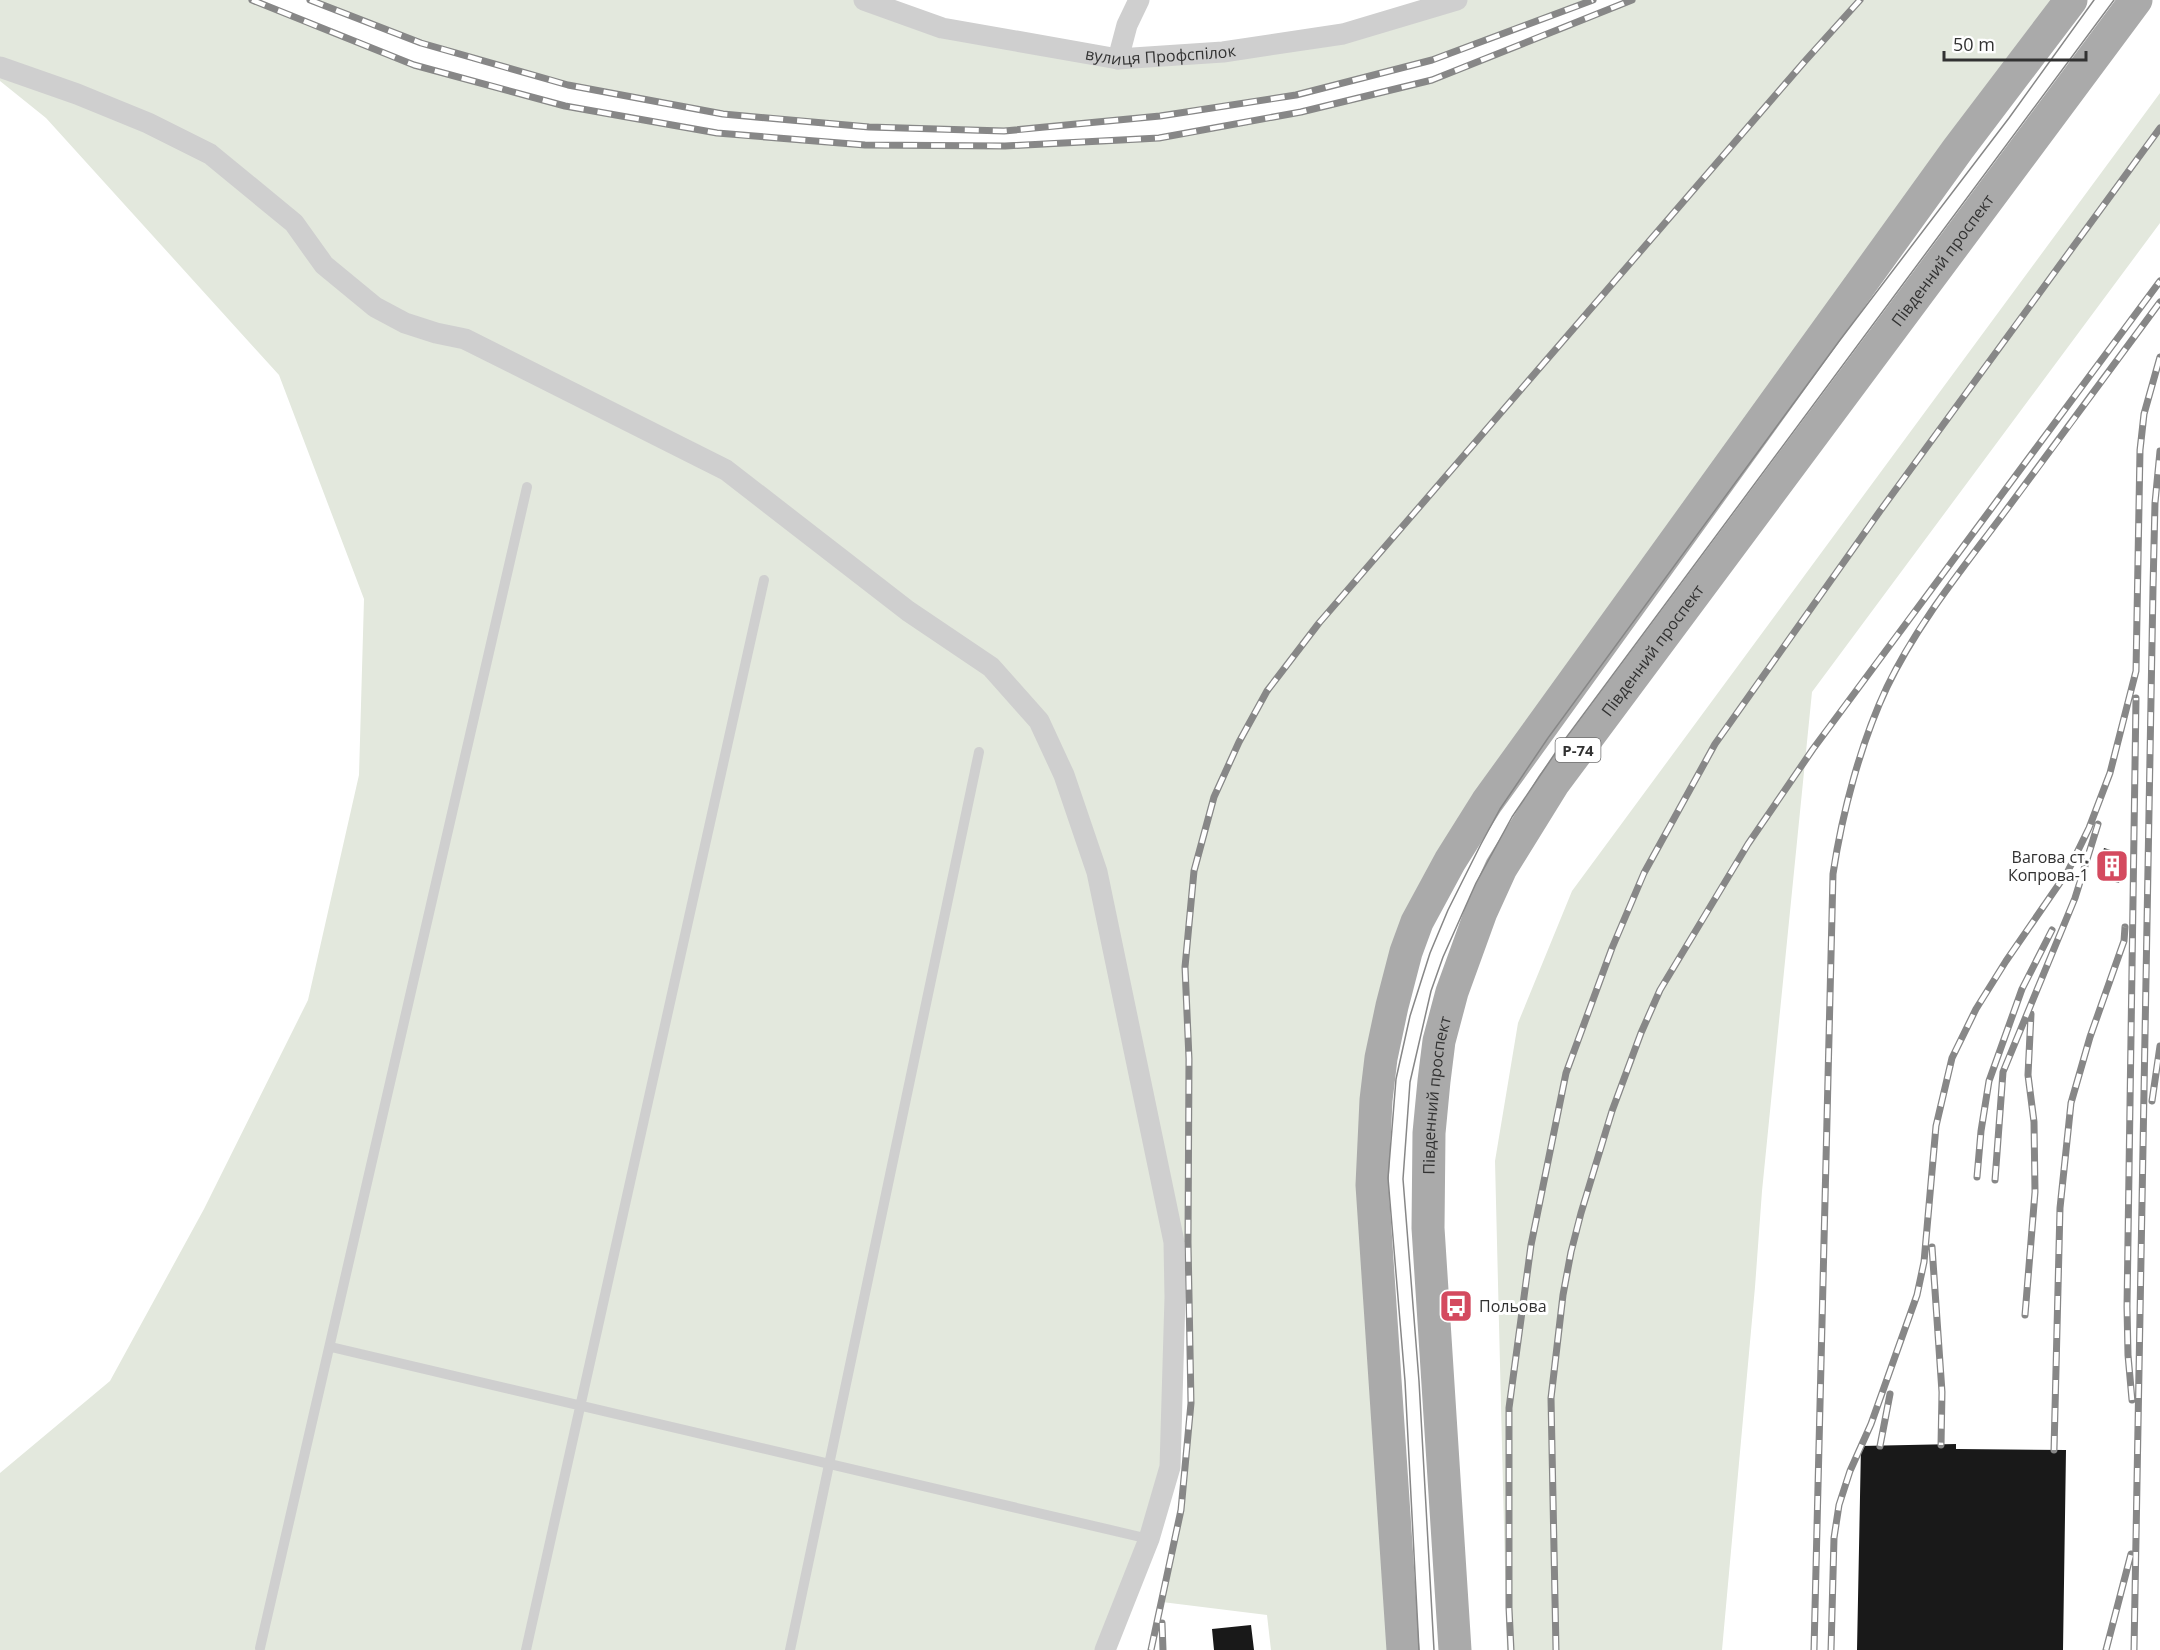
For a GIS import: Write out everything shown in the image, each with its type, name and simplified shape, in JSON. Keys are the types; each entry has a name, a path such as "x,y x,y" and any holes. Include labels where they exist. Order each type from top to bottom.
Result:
{"main road":[{"name":"Р-74","path":"1403,1650 1372,1185 1376,1100 1382,1058 1406,952 1417,922 1450,861 1487,802 1958,149 2071,0"},
{"name":"Південний проспект","path":"1455,1650 1430,1262 1429,1133 1440,1041 1452,993 1481,912 1501,868 1553,784 2136,0"}],"street":[{"name":"вулиця Профспілок","path":"864,0 942,28 1118,59 1223,52 1343,34 1457,0"},
{"path":"1118,59 1127,25 1139,0"},
{"path":"0,67 148,123 210,154 294,223 324,265 375,307 405,323 465,339 726,470 908,611 991,667 1039,721 1064,775 1096,872 1174,1242 1175,1297 1170,1467 1149,1539 1105,1650"}],"lane":[{"path":"261,1648 528,487"},
{"path":"526,1650 764,580"},
{"path":"790,1650 979,752"},
{"path":"331,1347 1149,1539"}],"shaded area":[{"path":"0,0 252,0 414,65 565,106 717,133 865,145 1005,146 1159,138 1301,112 1432,80 1632,0 2071,0 1450,861 1381,1058 1403,1650 1271,1650 1267,1615 1162,1602 1181,1510 1191,1403 1188,1242 1174,1242 1170,1467 1105,1650 0,1650 0,1473 110,1381 204,1209 308,1000 359,775 364,599 279,375 46,118 0,81"},
{"path":"310,0 864,0 1118,59 1223,52 1457,0 1593,0 1432,60 1296,95 1160,116 1004,131 869,127 723,114 568,85 421,43"},
{"path":"2160,93 2160,223 1812,692 1762,1191 1722,1650 1507,1650 1495,1161 1518,1023 1572,891"}],"building":[{"name":"Вагова ст. Копрова-1","path":"2104,848 2127,855 2119,883 2096,877"},
{"path":"1956,1444 1956,1449 2066,1450 2063,1650 1857,1650 1861,1446"},
{"path":"1251,1625 1254,1650 1214,1650 1212,1629"}],"tram line":[{"path":"1419,1650 1405,1381 1388,1178 1396,1079 1410,1016 1430,953 1448,910 1500,809 1548,738 1840,340 2009,118 2094,0"},
{"path":"1434,1650 1419,1381 1403,1179 1410,1082 1431,991 1443,957 1476,883 1512,817 1560,746 2114,0"}],"railway":[{"path":"252,0 414,65 565,106 717,133 865,145 1005,146 1159,138 1301,112 1432,80 1632,0"},
{"path":"310,0 421,43 568,85 723,114 869,127 1004,131 1160,116 1296,95 1432,60 1593,0"},
{"path":"1151,1650 1181,1510 1191,1403 1188,1242 1189,1059 1185,967 1194,871 1214,797 1239,742 1267,691 1319,623 1860,0"},
{"path":"1511,1650 1509,1408 1531,1245 1566,1073 1612,948 1644,873 1715,744 1880,511 2160,128"},
{"path":"1556,1650 1551,1398 1563,1295 1581,1213 1612,1111 1641,1033 1660,990 1748,844 1813,749 2160,281"},
{"path":"1814,1650 1833,874 1847,803 1861,754 1878,708 1911,642 2160,302"},
{"path":"1831,1650 1834,1538 1839,1505 1917,1295 1924,1262 1936,1126 1952,1058 1976,1009 2068,871 2089,828 2110,773 2136,671 2140,450 2144,414 2160,357"},
{"path":"2134,1650 2153,588 2155,503 2160,451"},
{"path":"2132,1400 2127,1307 2136,698"},
{"path":"1995,1180 2003,1072 2075,898 2098,824"},
{"path":"2054,1450 2060,1208 2071,1103 2090,1037 2124,941 2125,927"},
{"path":"1977,1177 1989,1081 2022,989 2052,930"},
{"path":"2025,1315 2035,1192 2034,1122 2028,1075 2031,1014"},
{"path":"2152,1101 2160,1046"},
{"path":"1932,1247 1942,1392 1941,1445"},
{"path":"1880,1446 1890,1394"},
{"path":"2106,1650 2131,1554"},
{"path":"1162,1623 1163,1650"}],"place":[{"name":"Вагова ст. Копрова-1","path":"2112,866"},
{"name":"Польова","path":"1456,1306"}]}
